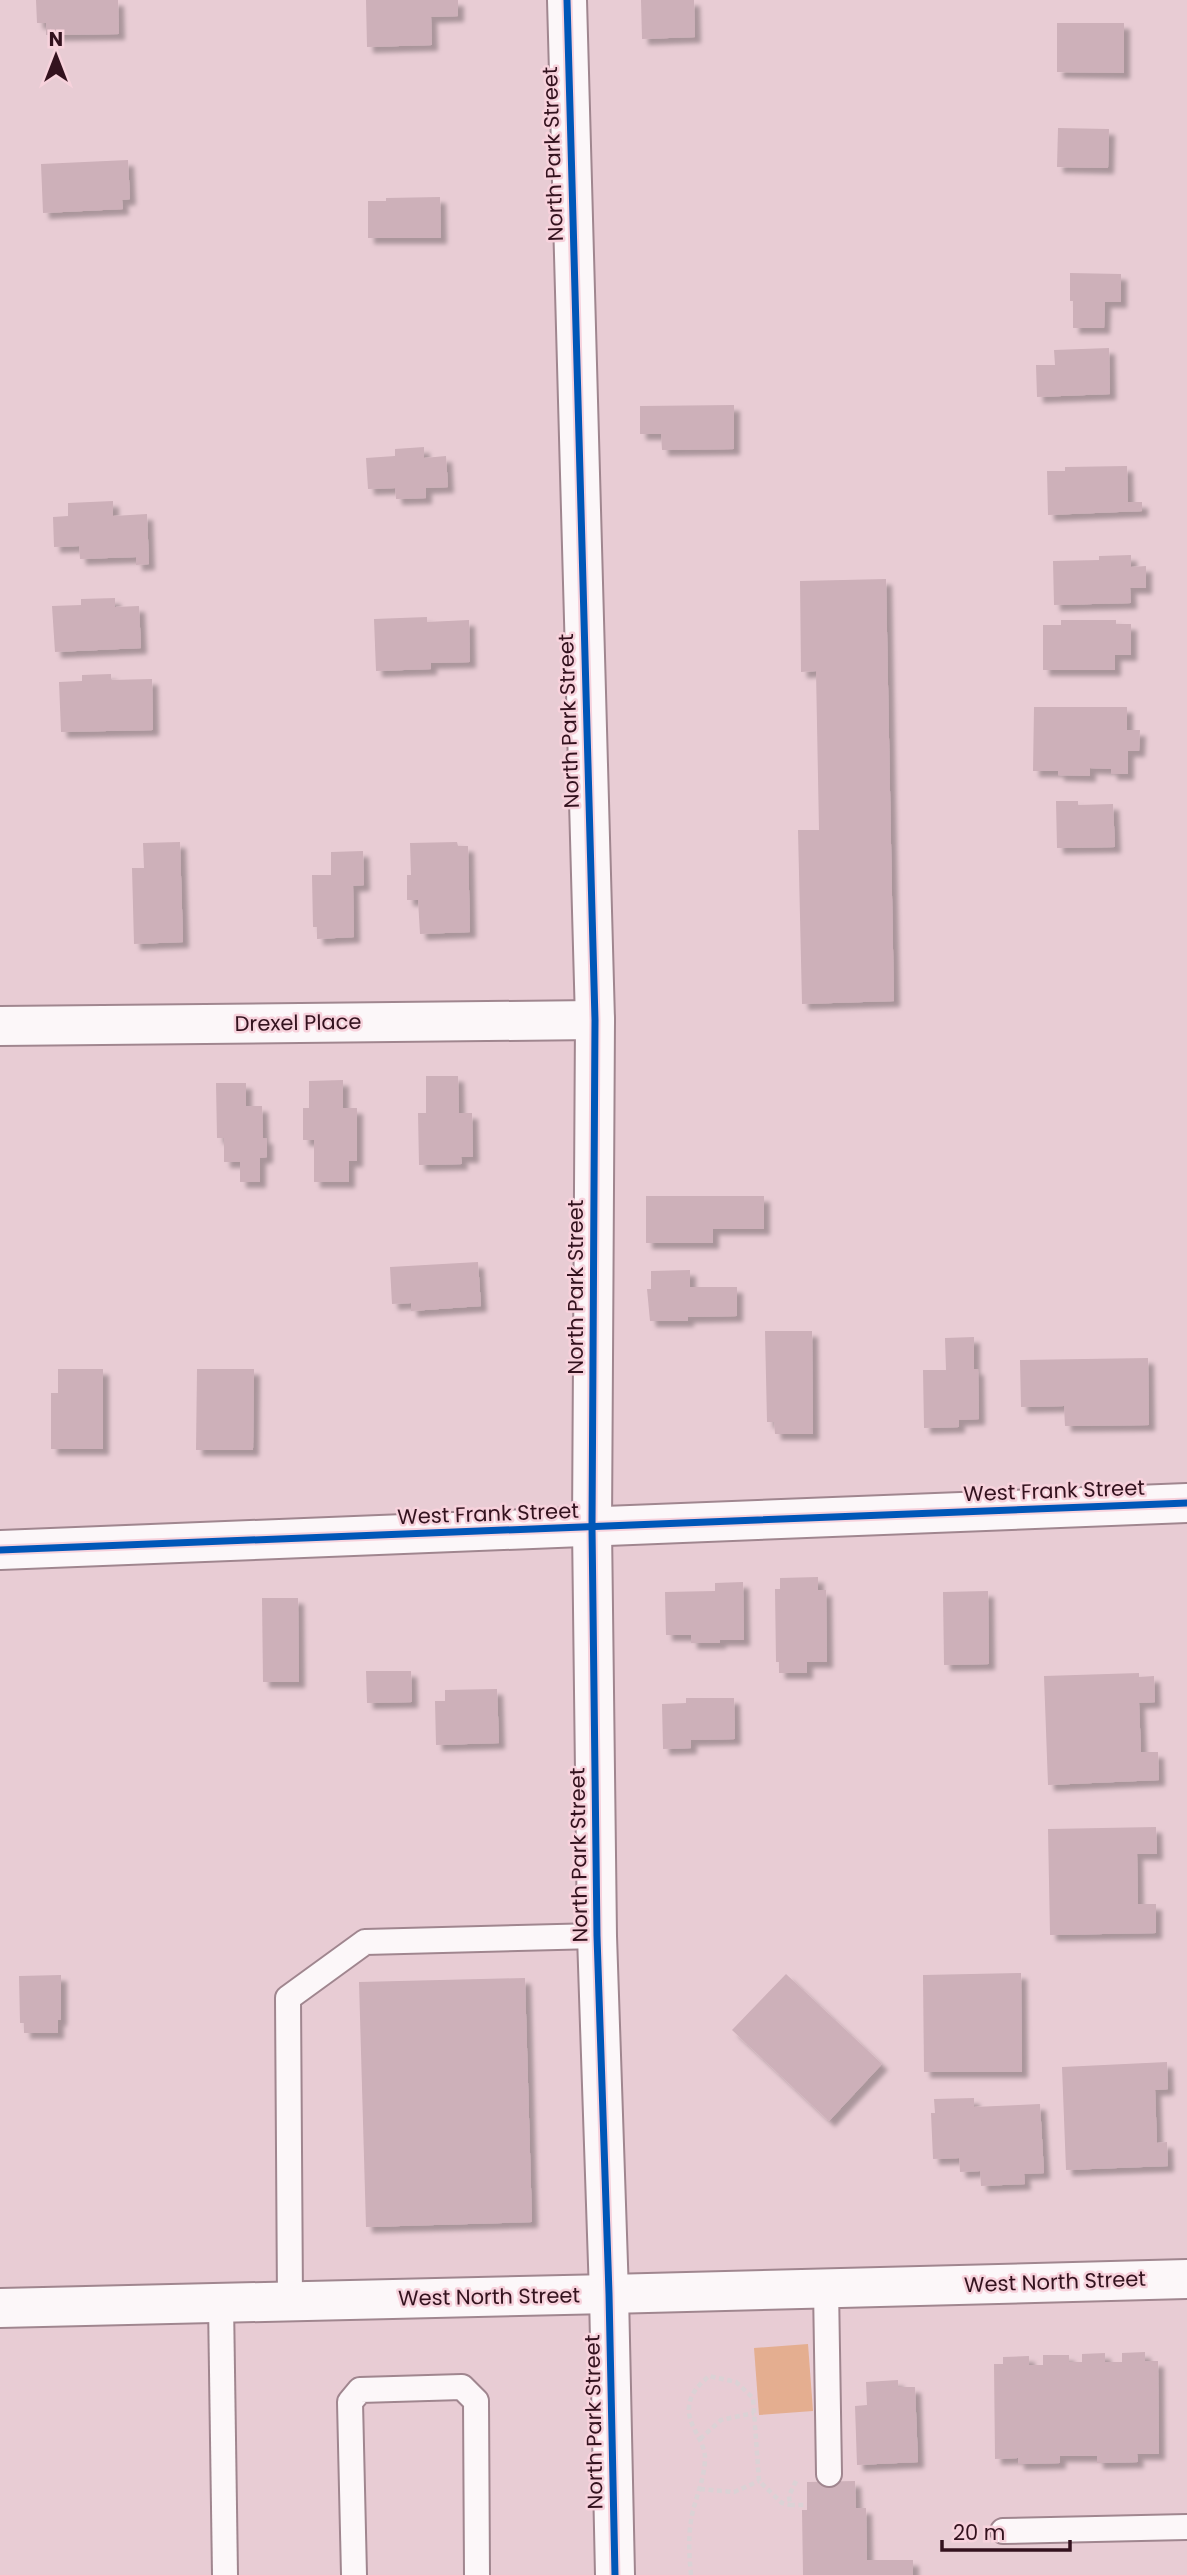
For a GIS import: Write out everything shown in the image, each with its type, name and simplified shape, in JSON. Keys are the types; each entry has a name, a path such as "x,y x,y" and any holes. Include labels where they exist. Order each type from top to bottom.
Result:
{"street":[{"name":"North Park Street","path":"567,0 595,1020 593,1527 597,1936 615,2575"},
{"name":"Drexel Place","path":"0,1026 595,1020"},
{"name":"West Frank Street","path":"0,1550 1187,1503"},
{"name":"West North Street","path":"0,2308 1187,2279"}],"lane":[{"path":"290,2301 288,1998 365,1942 597,1936"},
{"path":"826,2288 829,2474"},
{"path":"221,2303 225,2575"},
{"path":"354,2575 350,2402 360,2390 462,2387 476,2401 477,2575"},
{"path":"1003,2531 1187,2527"}],"path":[{"path":"691,2575 691,2523 705,2466 705,2454 690,2419 689,2407 696,2390 709,2376 736,2382 753,2398 759,2481 782,2503 790,2505"},
{"path":"700,2439 721,2420 754,2413"},
{"path":"700,2488 734,2492 759,2481"}],"shaded area":[{"path":"808,2344 813,2411 759,2415 754,2348"}],"building":[{"path":"36,0 118,0 119,34 46,35 46,23 37,23"},
{"path":"366,0 458,0 458,16 431,17 432,45 367,47"},
{"path":"641,0 694,0 695,37 642,39"},
{"path":"1057,23 1124,23 1124,73 1057,72"},
{"path":"1058,128 1109,129 1108,168 1057,167"},
{"path":"128,160 130,199 122,200 123,209 43,213 41,164"},
{"path":"440,197 441,238 368,238 368,201"},
{"path":"1070,273 1121,274 1121,302 1105,302 1104,328 1073,328"},
{"path":"1109,348 1110,394 1037,397 1036,365 1055,365 1054,350"},
{"path":"734,405 734,449 662,450 661,434 640,434 640,406"},
{"path":"424,447 424,458 446,456 448,487 426,488 426,498 396,499 395,488 368,489 366,458 395,456 395,449"},
{"path":"1127,466 1128,502 1142,502 1142,511 1048,515 1047,471 1065,471 1065,467"},
{"path":"113,501 113,516 147,514 149,564 136,565 136,557 80,559 79,546 54,547 53,517 68,516 68,503"},
{"path":"1131,555 1131,567 1146,566 1146,588 1130,588 1131,603 1054,605 1053,561 1099,560 1099,556"},
{"path":"886,579 894,1001 802,1004 798,830 819,830 816,671 801,672 800,581"},
{"path":"115,598 115,607 139,606 141,648 55,652 52,606 81,605 81,599"},
{"path":"427,617 427,622 469,620 470,662 431,663 431,669 376,671 374,619"},
{"path":"1061,620 1116,620 1116,624 1131,624 1131,655 1115,655 1115,670 1043,670 1043,625 1061,625"},
{"path":"111,674 111,680 152,679 153,730 61,732 59,682 82,681 82,675"},
{"path":"1034,707 1127,707 1127,730 1140,730 1139,751 1128,751 1128,774 1111,774 1111,769 1090,768 1090,776 1058,775 1058,771 1033,771"},
{"path":"1056,801 1078,801 1078,805 1113,804 1115,847 1057,848"},
{"path":"180,842 183,942 134,944 132,868 144,868 143,843"},
{"path":"457,842 458,846 468,846 470,932 420,934 418,900 407,900 407,875 411,875 410,843"},
{"path":"363,851 364,885 353,886 354,937 317,939 317,927 313,927 312,875 331,875 331,852"},
{"path":"426,1076 458,1076 459,1113 472,1113 473,1157 461,1157 462,1164 419,1165 418,1113 426,1113"},
{"path":"343,1080 343,1108 357,1108 357,1161 349,1161 349,1182 314,1182 314,1140 303,1140 303,1108 309,1108 309,1081"},
{"path":"216,1083 246,1083 246,1106 262,1106 263,1138 267,1138 267,1157 260,1158 260,1182 240,1182 240,1162 224,1162 224,1138 217,1138"},
{"path":"646,1196 764,1196 764,1229 713,1229 713,1243 646,1243"},
{"path":"478,1262 481,1306 411,1311 411,1303 392,1304 390,1267"},
{"path":"690,1270 690,1287 737,1287 737,1316 688,1317 688,1321 650,1321 647,1289 651,1289 651,1271"},
{"path":"765,1331 812,1331 813,1434 775,1434 774,1422 767,1422"},
{"path":"974,1337 979,1419 959,1420 959,1427 924,1428 923,1370 946,1370 945,1338"},
{"path":"1148,1358 1149,1425 1065,1426 1064,1406 1021,1407 1020,1360"},
{"path":"58,1369 103,1369 103,1449 51,1449 51,1393 58,1393"},
{"path":"197,1369 254,1369 253,1450 196,1450"},
{"path":"818,1577 818,1590 826,1590 827,1662 807,1662 807,1673 779,1673 779,1662 776,1662 775,1589 780,1589 780,1578"},
{"path":"743,1582 744,1640 691,1643 691,1635 666,1635 665,1592 715,1591 715,1583"},
{"path":"988,1591 989,1664 944,1665 943,1592"},
{"path":"262,1598 298,1598 299,1682 263,1682"},
{"path":"366,1671 411,1671 412,1702 367,1703"},
{"path":"1139,1673 1139,1677 1154,1676 1155,1702 1139,1703 1141,1752 1158,1752 1159,1780 1048,1785 1044,1676"},
{"path":"497,1689 499,1743 436,1745 435,1701 445,1701 445,1690"},
{"path":"686,1698 734,1698 735,1739 691,1740 691,1748 663,1749 662,1704 686,1703"},
{"path":"1156,1827 1157,1854 1137,1854 1138,1904 1156,1904 1156,1933 1050,1935 1048,1829"},
{"path":"1021,1973 1022,2072 924,2072 923,1975"},
{"path":"786,1974 882,2064 829,2121 732,2030"},
{"path":"61,1975 61,2020 58,2020 58,2033 24,2033 24,2023 20,2023 19,1976"},
{"path":"525,1978 532,2222 366,2227 359,1982"},
{"path":"1167,2062 1168,2089 1155,2090 1157,2143 1167,2142 1168,2166 1066,2170 1062,2067"},
{"path":"974,2098 974,2107 1040,2104 1044,2173 1024,2174 1025,2184 981,2186 980,2171 960,2172 959,2158 933,2159 931,2113 935,2113 934,2099"},
{"path":"1145,2352 1145,2361 1158,2361 1159,2454 1137,2454 1138,2462 1097,2463 1097,2456 1060,2456 1060,2463 1018,2464 1018,2458 995,2459 994,2364 1003,2364 1003,2357 1029,2356 1029,2365 1043,2365 1043,2355 1069,2355 1069,2362 1082,2362 1082,2354 1105,2353 1105,2362 1122,2362 1122,2353"},
{"path":"898,2380 898,2387 915,2387 918,2462 857,2465 855,2406 867,2405 866,2382"},
{"path":"855,2481 856,2508 866,2508 867,2560 913,2560 913,2575 803,2575 802,2510 807,2510 807,2482"}],"cycle path":[{"path":"567,0 595,1020 592,1527 597,1936 615,2575"},
{"path":"0,1550 1187,1503"}]}
